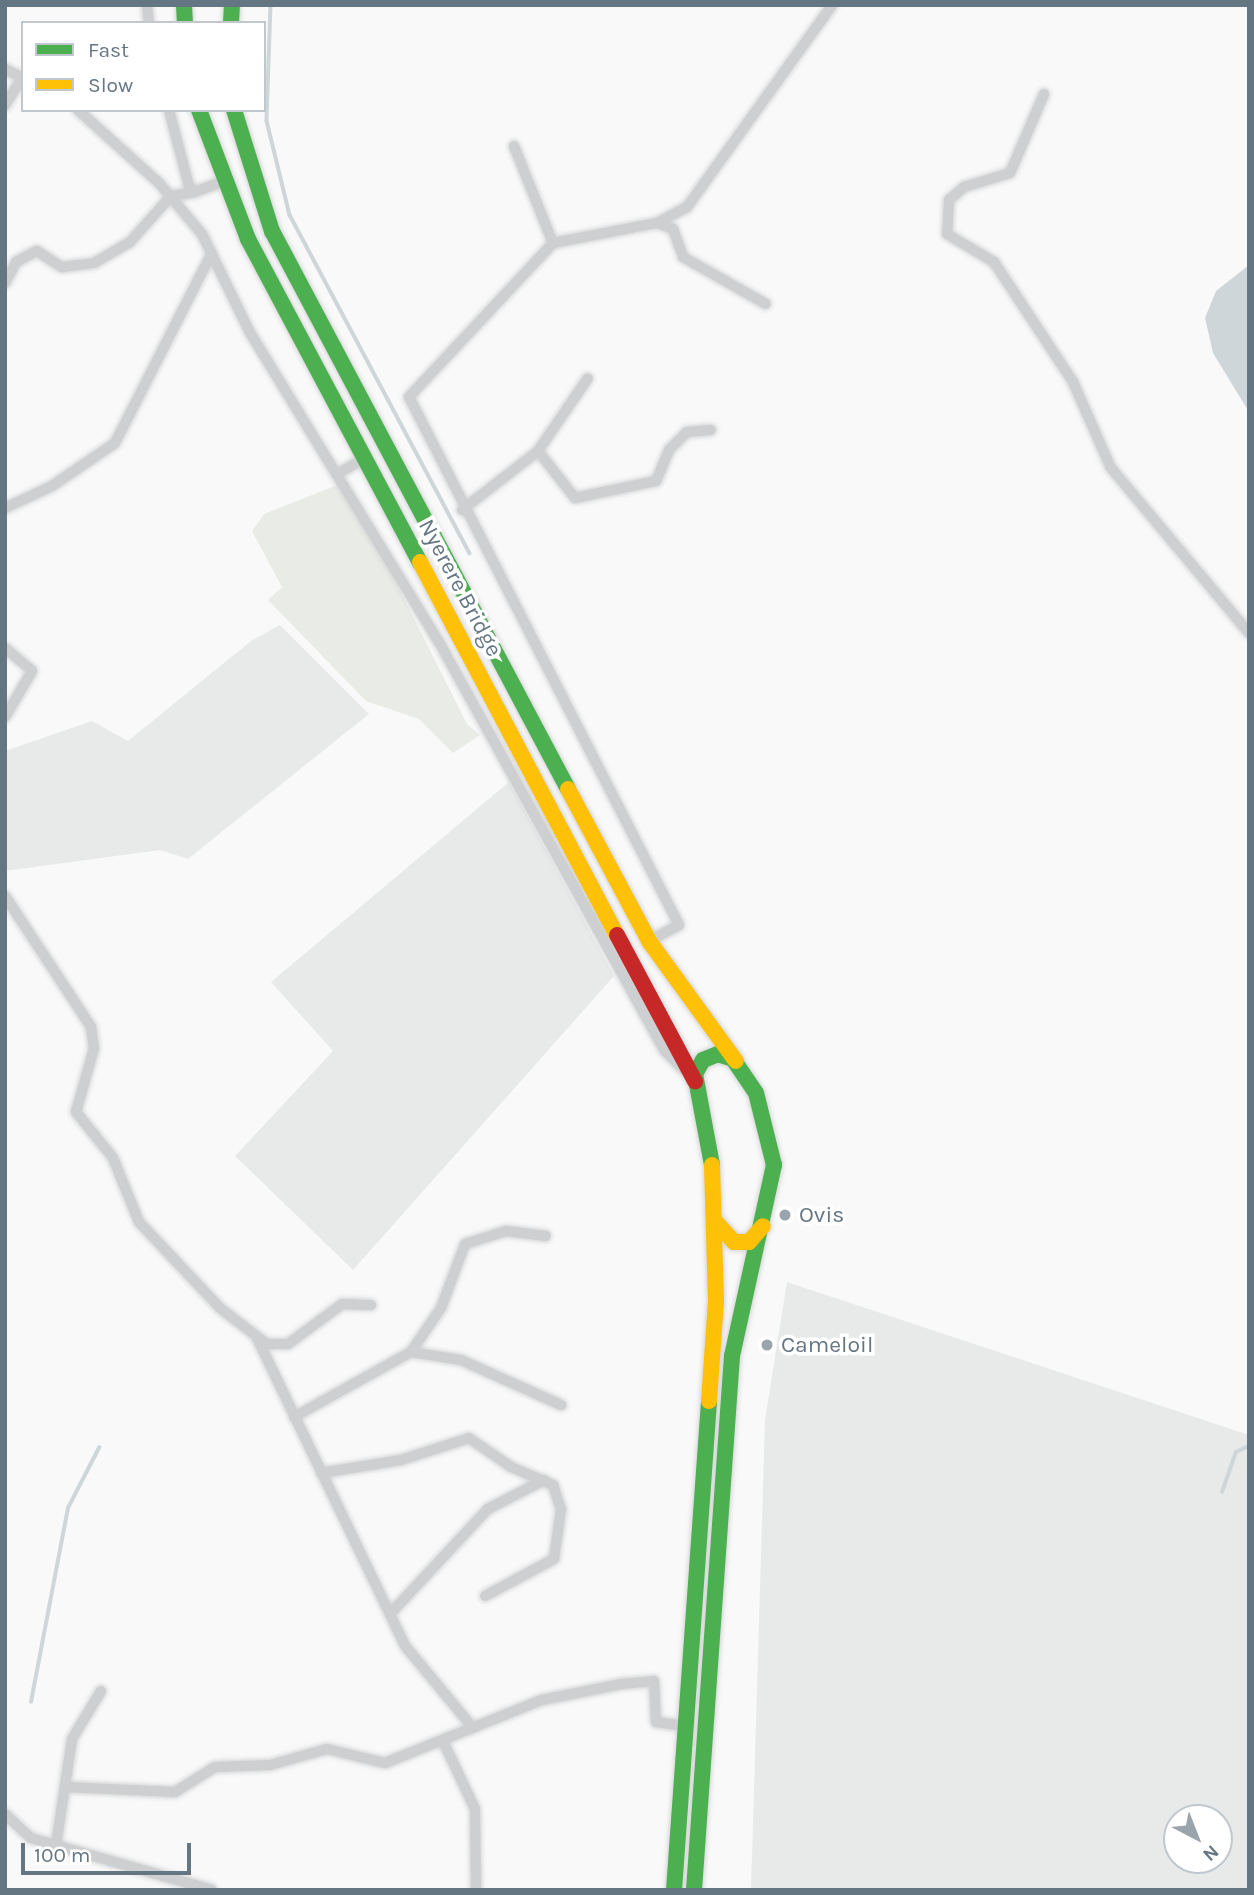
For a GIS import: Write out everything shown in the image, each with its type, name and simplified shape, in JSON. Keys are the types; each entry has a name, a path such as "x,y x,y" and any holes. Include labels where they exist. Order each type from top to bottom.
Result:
{"main road":[{"name":"Nyerere Bridge","path":"200,112 223,181 365,458 695,1081 710,1137 716,1301 683,1726 674,1890"},
{"name":"Nyerere Bridge","path":"235,112 272,231 649,941 739,1065 773,1142 765,1221 732,1356 694,1890"},
{"path":"695,1081 698,1066 710,1056 726,1055 739,1065"},
{"path":"715,1217 722,1235 741,1243 755,1238 765,1221"}],"street":[{"path":"649,941 679,925 462,510 409,397 553,243 657,223 702,192 832,5"},
{"path":"5,69 21,77"},
{"path":"5,105 21,80"},
{"path":"1044,94 1010,173 964,187 949,200 947,234 994,262 1073,382 1111,468 1249,633"},
{"path":"80,112 171,196 212,253 249,331 339,473 665,1051 695,1081"},
{"path":"170,112 195,192"},
{"path":"514,146 553,243"},
{"path":"5,283 16,262 37,251 74,269 108,256 130,242 171,196 195,192 223,181"},
{"path":"657,223 673,229 683,257 766,304"},
{"path":"5,509 52,486 115,443 212,253"},
{"path":"462,510 538,450 589,378"},
{"path":"538,450 575,498 656,481 669,450 687,432 711,430"},
{"path":"339,473 365,458"},
{"path":"5,648 32,671 5,717"},
{"path":"5,896 91,1027 94,1048 74,1102 86,1129 113,1158 127,1204 220,1308 257,1337 279,1348 342,1304 372,1305"},
{"path":"294,1418 411,1352 441,1308 465,1244 506,1231 546,1236"},
{"path":"257,1337 390,1614 422,1669 473,1728"},
{"path":"411,1352 461,1360 561,1405"},
{"path":"321,1473 401,1460 469,1438 544,1480 560,1493 554,1559 485,1596"},
{"path":"390,1614 488,1509 544,1480"},
{"path":"65,1787 164,1794 215,1767 270,1765 327,1749 385,1763 542,1699 653,1681 656,1722 683,1726"},
{"path":"56,1845 72,1739 101,1691"},
{"path":"443,1741 475,1809 476,1890"},
{"path":"5,1814 31,1838 212,1890"}],"shaded area":[{"path":"1249,265 1249,412 1213,353 1205,318 1216,291"},
{"path":"340,484 352,495 467,724 480,735 453,753 419,719 366,701 268,600 282,587 252,531 264,514"},
{"path":"280,625 369,714 188,859 160,850 5,871 5,751 92,721 128,741 251,641"},
{"path":"509,782 614,976 353,1270 235,1156 333,1051 271,982"},
{"path":"787,1282 1249,1435 1249,1890 751,1890 765,1420"}],"waterway":[{"path":"271,5 267,121 290,215 470,553"},
{"path":"1222,1492 1236,1452 1249,1446"},
{"path":"31,1702 68,1508 99,1448"}],"traffic: fast":[{"path":"184,5 185,21"},
{"path":"231,21 232,5"},
{"path":"200,112 248,239 420,562"},
{"path":"235,112 272,231 568,789"},
{"path":"694,1890 732,1356 774,1165 756,1093 733,1059 718,1054 703,1060 695,1074 712,1165"},
{"path":"674,1890 709,1401"}],"traffic: slow":[{"path":"420,562 617,935"},
{"path":"568,789 649,941 736,1061"},
{"path":"709,1401 716,1301 712,1165"},
{"path":"716,1222 734,1242 749,1242 763,1226"}],"traffic: jam":[{"path":"617,935 695,1081"}],"place":[{"name":"Ovis","path":"785,1215"},
{"name":"Cameloil","path":"767,1345"}]}
